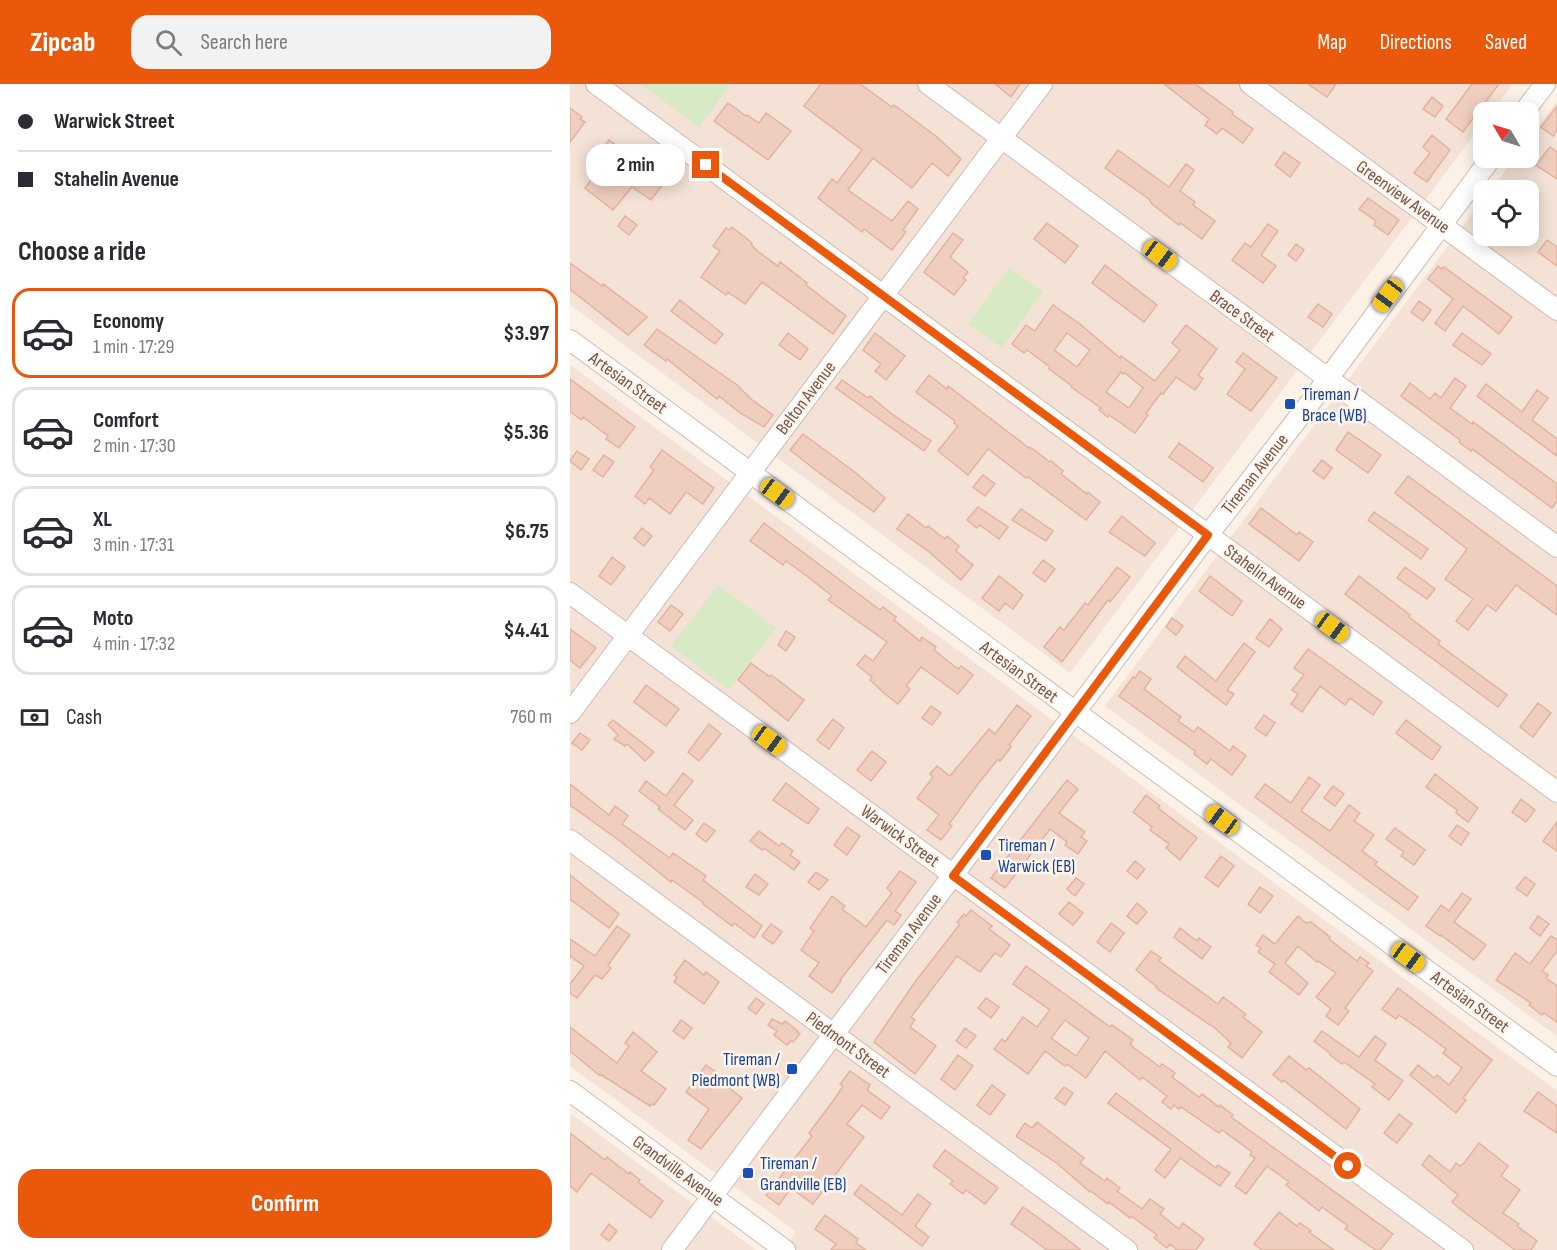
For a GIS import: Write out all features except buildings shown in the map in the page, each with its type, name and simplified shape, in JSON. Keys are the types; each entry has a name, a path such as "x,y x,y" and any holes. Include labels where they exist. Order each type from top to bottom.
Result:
{"street":[{"name":"Stahelin Avenue","path":"596,84 1557,792"},
{"name":"Brace Street","path":"928,84 1557,547"},
{"name":"Belton Avenue","path":"570,713 1042,84"},
{"name":"Greenview Avenue","path":"1250,84 1557,310"},
{"path":"1532,102 1545,84"},
{"name":"Tireman Avenue","path":"672,1250 1208,535 1316,395 1326,378 1483,168"},
{"name":"Artesian Street","path":"570,340 1557,1066"},
{"name":"Warwick Street","path":"570,593 1463,1250"},
{"name":"Piedmont Street","path":"570,840 1127,1250"},
{"name":"Grandville Avenue","path":"570,1091 785,1250"}],"shaded area":[{"path":"570,84 1513,84 1499,102 1473,102 1473,136 1070,673 570,305"},
{"path":"1557,101 1557,1036 1105,706 1473,212 1473,246 1539,246 1539,180 1498,180 1507,168 1539,168 1539,125"},
{"path":"570,365 1557,1091 1557,1250 783,1250 796,1232 570,1066"},
{"path":"570,1113 756,1250 570,1250"}],"green space":[{"path":"641,84 731,84 699,127"},
{"path":"1009,268 1043,292 1002,348 968,324"},
{"path":"718,585 776,628 729,690 671,646"}],"place":[{"name":"Tireman / Brace (WB)","path":"1290,404"},
{"name":"Tireman / Warwick (EB)","path":"986,855"},
{"name":"Tireman / Piedmont (WB)","path":"792,1069"},
{"name":"Tireman / Grandville (EB)","path":"748,1173"}],"route":[{"path":"706,165 1208,535 953,876 1348,1166"}]}
